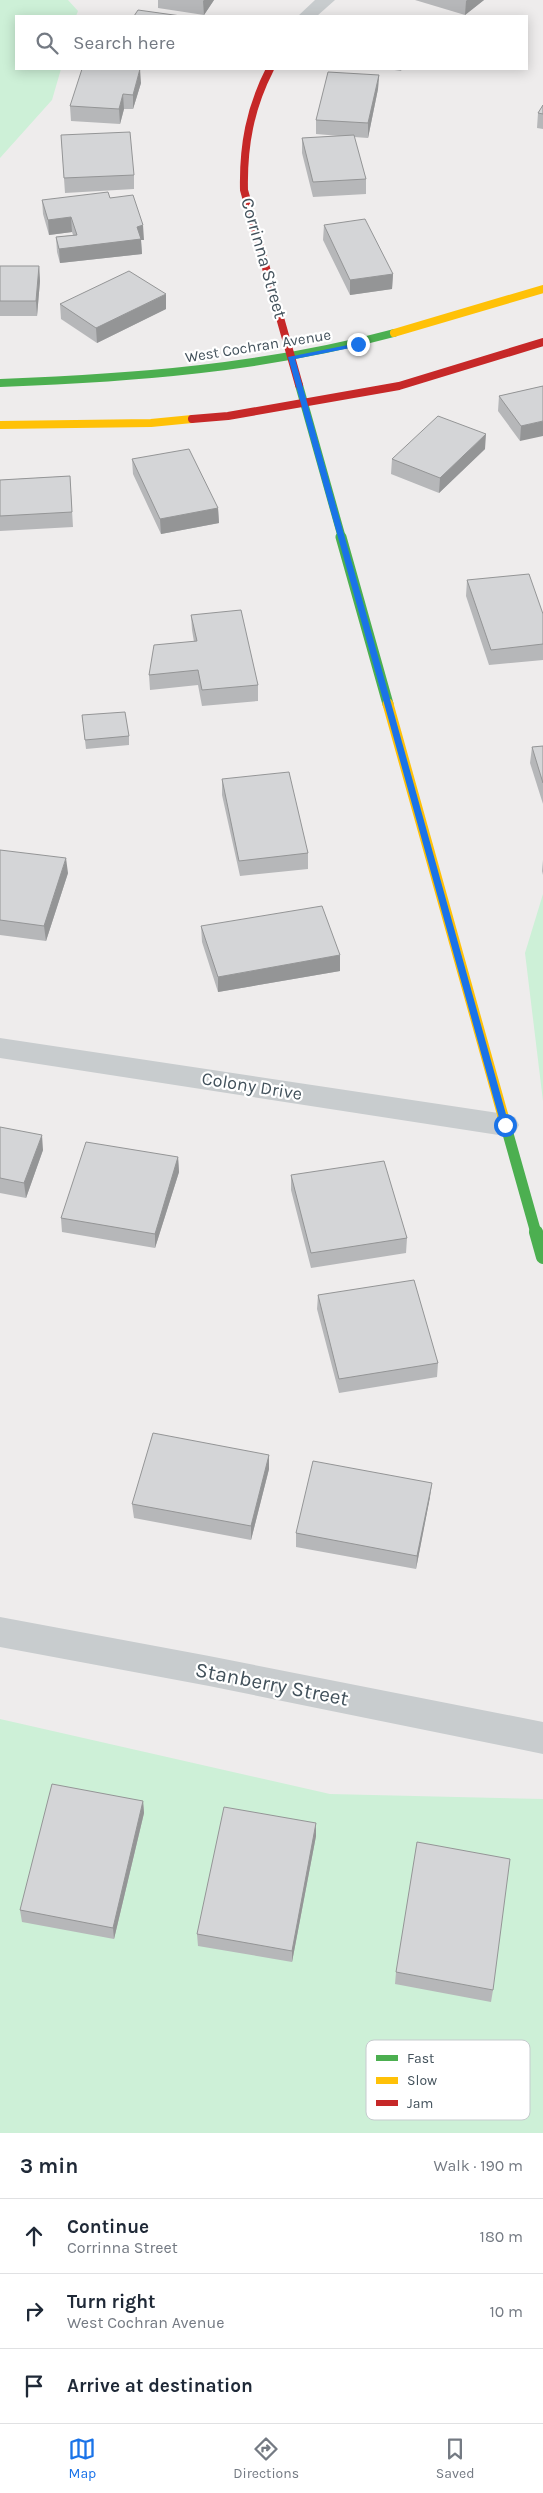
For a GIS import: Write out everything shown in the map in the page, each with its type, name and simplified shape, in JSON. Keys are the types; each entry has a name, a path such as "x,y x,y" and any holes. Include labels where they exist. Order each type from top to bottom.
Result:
{"street":[{"path":"308,15 326,0"},
{"name":"Corrinna Street","path":"269,70 260,86 247,119 242,163 244,190 543,1257"},
{"name":"West Cochran Avenue","path":"0,383 113,380 189,373 291,357 358,344 543,289"},
{"path":"0,424 46,426 151,424 228,416 399,386 543,342"},
{"name":"Colony Drive","path":"0,1048 505,1125"},
{"name":"Stanberry Street","path":"0,1632 219,1673 543,1738"}],"green space":[{"path":"0,0 68,0 78,11 76,15 15,15 15,70 61,70 52,100 0,158"},
{"path":"543,894 543,1101 525,953"},
{"path":"0,1719 330,1794 543,1799 543,2133 0,2133"}],"building":[{"path":"138,10 174,15 135,15"},
{"path":"82,70 140,70 133,95 123,94 119,109 70,106"},
{"path":"328,72 379,75 368,123 316,120"},
{"path":"543,105 543,114 538,113"},
{"path":"130,132 134,175 64,178 61,135"},
{"path":"354,135 366,179 313,182 302,138"},
{"path":"108,192 110,198 133,195 143,225 137,227 141,239 59,249 56,237 77,235 71,217 48,220 42,200"},
{"path":"365,219 393,274 350,280 324,225"},
{"path":"0,266 39,266 36,301 0,301"},
{"path":"129,271 166,294 96,328 60,304"},
{"path":"543,386 543,421 521,426 499,396"},
{"path":"438,416 486,434 440,478 392,459"},
{"path":"189,449 218,508 160,519 132,459"},
{"path":"70,476 72,512 0,516 0,480"},
{"path":"529,574 543,614 543,644 491,650 467,580"},
{"path":"241,610 258,685 202,690 198,670 149,675 154,645 197,641 191,615"},
{"path":"125,712 129,736 85,740 82,715"},
{"path":"543,746 543,783 532,747"},
{"path":"289,772 308,853 239,861 222,779"},
{"path":"0,850 66,858 44,926 0,920"},
{"path":"322,906 340,955 218,977 201,926"},
{"path":"0,1127 42,1135 24,1183 0,1178"},
{"path":"86,1142 178,1157 155,1234 61,1218"},
{"path":"384,1161 407,1238 311,1253 291,1175"},
{"path":"414,1280 438,1363 339,1379 318,1295"},
{"path":"153,1433 269,1455 251,1526 132,1504"},
{"path":"313,1461 432,1483 417,1556 296,1533"},
{"path":"52,1784 143,1801 113,1928 20,1910"},
{"path":"224,1807 316,1823 292,1951 197,1934"},
{"path":"417,1842 510,1859 493,1990 396,1972"}],"traffic: fast":[{"path":"0,383 99,379 198,371 297,356 346,346 394,333"},
{"path":"299,385 388,704"},
{"path":"503,1116 543,1257"}],"traffic: slow":[{"path":"394,333 543,289"},
{"path":"0,425 151,423 192,419"},
{"path":"388,704 503,1116"}],"traffic: jam":[{"path":"269,70 256,98 248,128 244,158 244,190 299,385"},
{"path":"192,419 228,416 399,386 543,342"}],"route":[{"path":"358,344 291,357 505,1125"}]}
